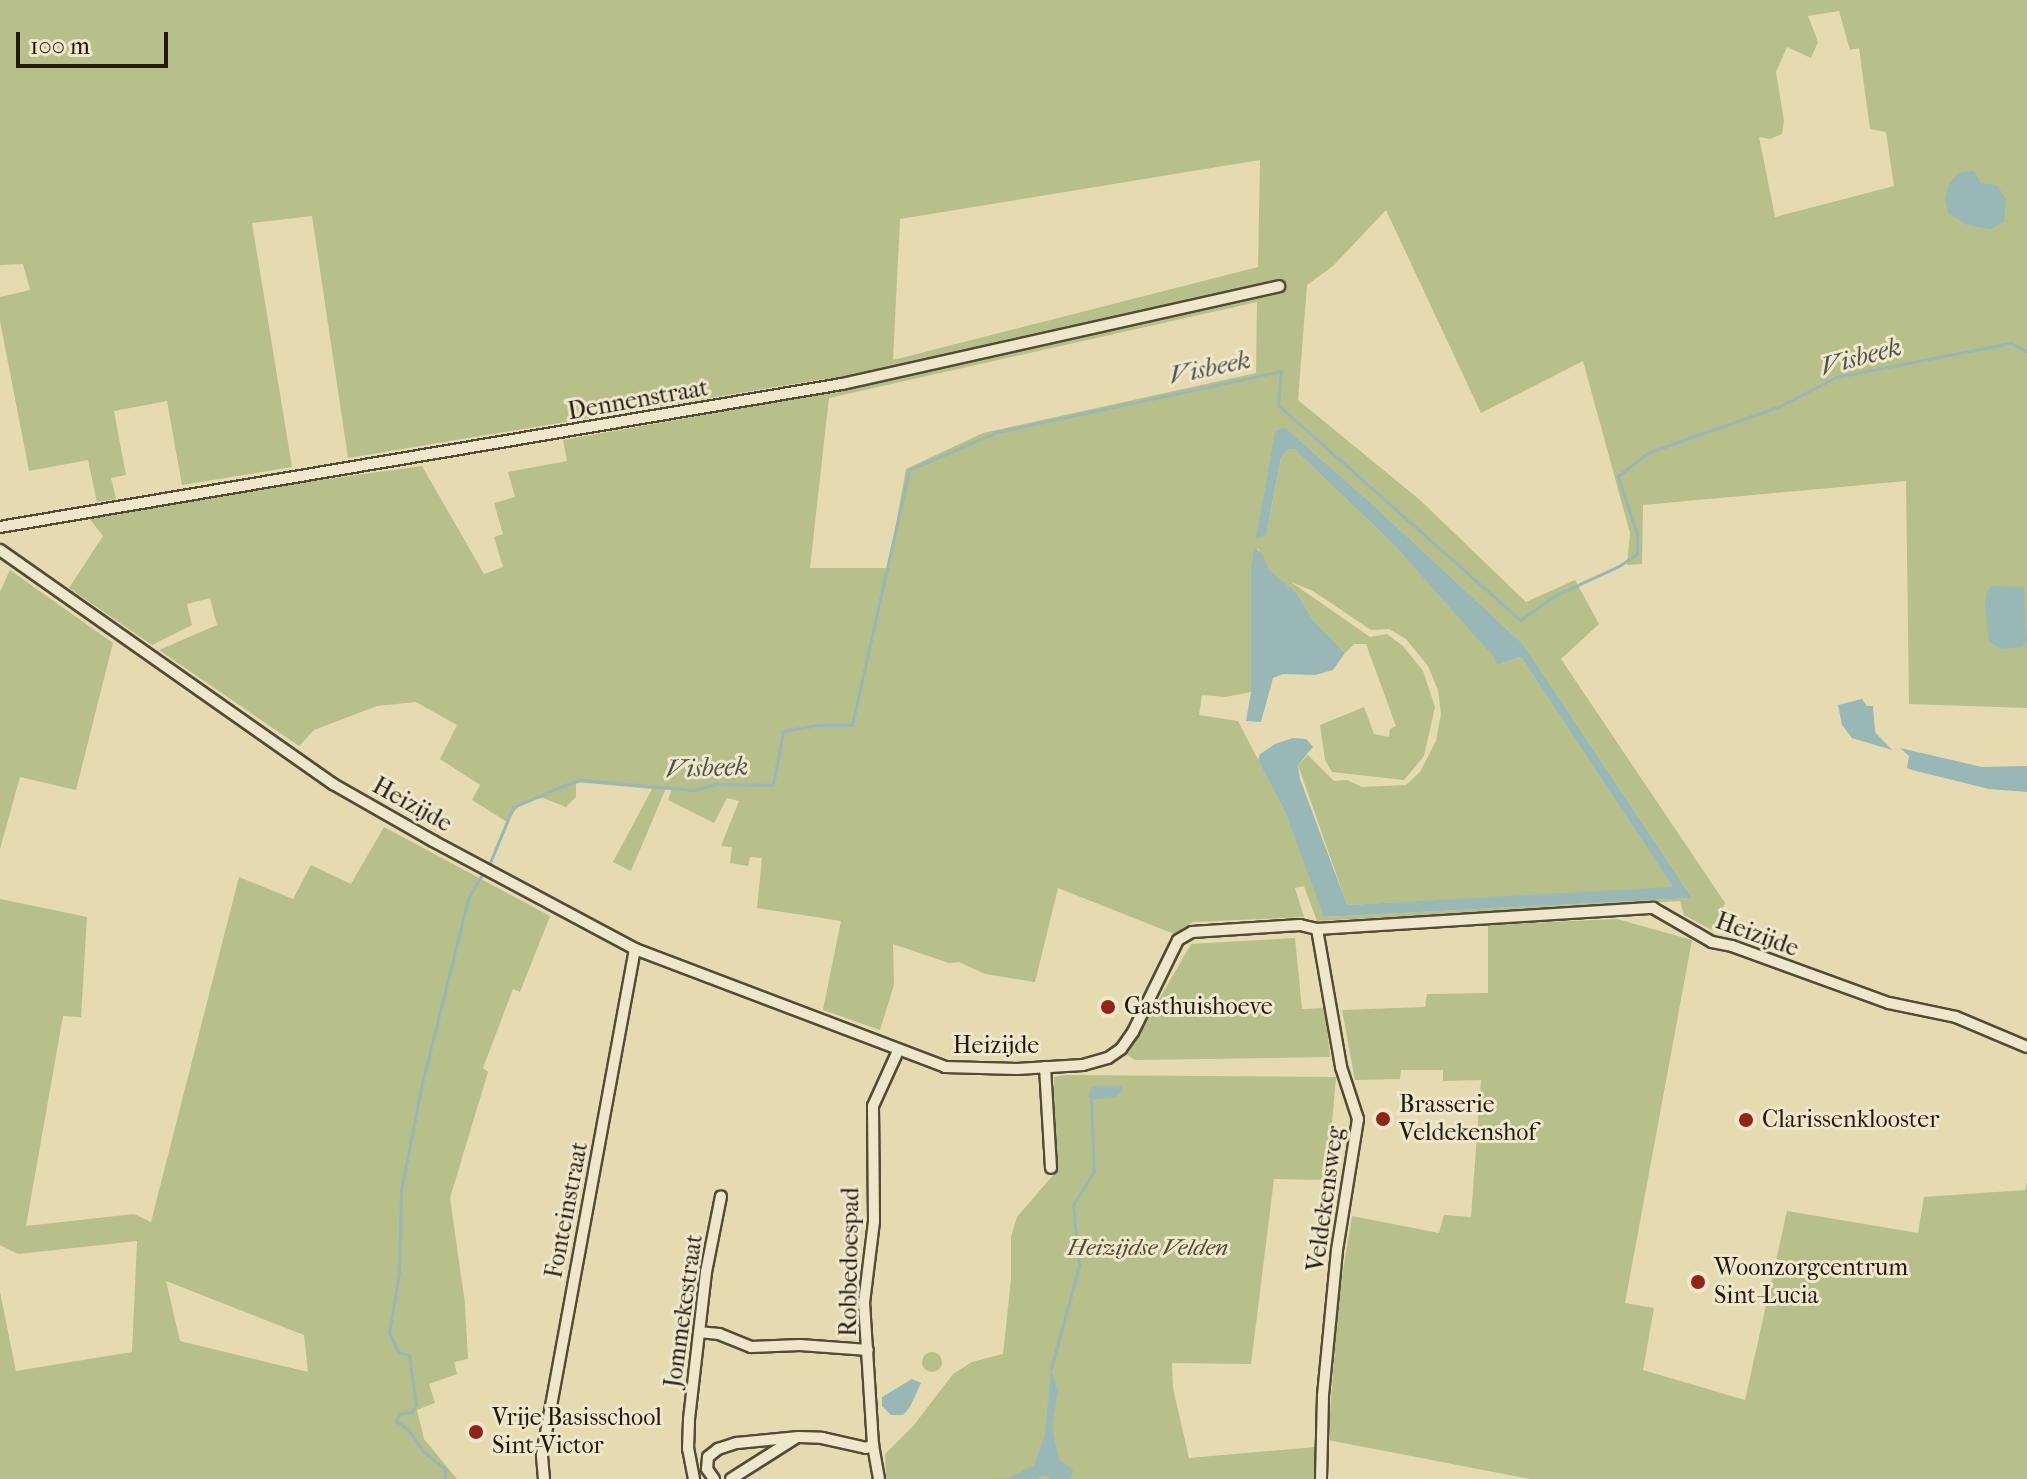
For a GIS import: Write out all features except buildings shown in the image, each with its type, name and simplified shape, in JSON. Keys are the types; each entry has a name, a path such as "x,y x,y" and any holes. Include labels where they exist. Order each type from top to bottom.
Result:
{"street":[{"name":"Dennenstraat","path":"0,527 842,384 1279,286"},
{"name":"Heizijde","path":"0,550 333,784 635,949 945,1067 968,1070 1092,1063 1121,1049 1154,993 1178,940 1192,932 1300,925 1317,929 1660,909 1712,942 1732,946 1889,1003 1956,1017 2027,1047"},
{"name":"Veldekensweg","path":"1317,929 1341,1067 1358,1119 1337,1250 1323,1396 1321,1479"},
{"name":"Fonteinstraat","path":"544,1479 545,1436 635,949"},
{"name":"Robbedoespad","path":"879,1479 873,1445 864,1303 874,1221 873,1106 898,1051"},
{"path":"1045,1067 1051,1168"},
{"name":"Jommekestraat","path":"694,1479 688,1436 699,1332 721,1196"},
{"path":"699,1332 719,1334 751,1347 800,1345 868,1350"},
{"path":"731,1479 799,1437"},
{"path":"714,1479 707,1469 708,1457 718,1449 763,1439 822,1438 866,1448 873,1445"}],"green space":[{"path":"0,0 2027,0 2027,708 1909,704 1906,481 1643,505 1642,564 1627,565 1630,533 1583,361 1481,413 1386,210 1333,266 1307,285 1298,400 1420,500 1526,602 1575,580 1599,624 1561,659 1725,903 1712,930 1684,915 1680,901 1317,921 1304,886 1295,888 1304,917 1193,922 1174,934 1058,888 1035,982 985,974 959,962 949,963 893,944 894,985 880,1030 823,1010 841,921 757,908 762,858 750,857 748,866 730,863 732,847 721,846 739,801 727,798 714,823 668,800 672,789 666,788 631,871 613,862 652,789 576,782 576,797 566,807 543,798 531,800 517,808 507,822 472,800 480,785 440,759 457,725 416,702 377,706 314,730 299,746 159,650 217,625 210,598 187,604 192,625 152,645 69,588 103,536 89,518 269,487 422,466 484,574 503,567 494,537 503,534 494,503 515,497 508,472 567,461 563,440 827,393 824,379 348,458 312,216 252,223 292,467 182,485 167,401 114,411 126,475 111,478 116,499 97,502 88,460 29,471 0,321 0,297 30,290 23,264 0,265","holes":["1839,11 1850,50 1859,48 1870,129 1886,132 1894,186 1775,217 1759,137 1770,139 1782,134 1784,121 1776,72 1787,47 1811,58 1818,42 1808,16","1260,160 1258,267 893,360 900,219","1257,302 1256,373 983,433 906,469 888,568 810,568 829,398","1282,429 1287,429 1523,644 1692,898 1325,917 1285,812 1238,721 1199,715 1202,695 1225,697 1251,692 1258,548 1267,569 1296,592 1313,620 1345,653 1354,644 1366,644 1396,726 1390,729 1389,737 1374,734 1364,707 1320,725 1325,760 1332,772 1404,780 1424,756 1435,707 1423,671 1403,646 1387,634 1370,637 1291,582 1313,591 1371,630 1389,629 1406,639 1428,666 1438,690 1441,714 1436,741 1420,772 1406,785 1362,787 1347,780 1334,781 1308,755 1298,765 1347,905 1674,888 1521,657 1497,665 1494,656 1395,546 1294,449 1287,450 1281,458 1266,535"]},
{"path":"10,570 113,643 76,790 20,777 0,849 0,592"},
{"path":"384,827 550,916 520,992 513,989 483,1068 488,1072 450,1198 465,1304 468,1359 454,1362 457,1374 429,1384 435,1403 417,1410 424,1439 457,1479 0,1479 0,1292 16,1371 132,1352 137,1241 18,1254 0,1245 0,899 87,917 81,1017 63,1016 26,1226 134,1214 151,1222 239,877 293,899 311,865 351,884","holes":["166,1281 304,1335 308,1372 180,1341"]},
{"path":"1617,919 1692,940 1625,1303 1654,1308 1643,1370 1745,1400 1787,1211 1918,1233 1924,1197 2025,1190 2027,1182 2027,1479 1530,1479 1328,1440 1339,1296 1352,1216 1439,1233 1444,1215 1471,1217 1481,1080 1443,1081 1443,1070 1401,1070 1400,1079 1355,1080 1342,1010 1425,1007 1427,994 1488,993 1488,925"},
{"path":"1295,938 1302,1009 1325,1008 1330,1057 1135,1060 1127,1055 1191,944"},
{"name":"Heizijdse Velden","path":"1054,1077 1336,1077 1327,1180 1274,1179 1251,1364 1172,1363 1173,1388 1189,1458 1316,1447 1317,1479 886,1479 885,1454 914,1425 953,1374 972,1362 1003,1354 1011,1280 1011,1237 1017,1217 1054,1174"},
{"path":"932,1352 939,1355 942,1362 939,1369 932,1372 925,1369 922,1362 925,1355"}],"water":[{"path":"1974,171 1981,183 1997,185 2006,199 2004,222 1991,229 1967,225 1948,213 1945,197 1950,183 1958,173"},
{"path":"1287,429 1371,503 1523,644 1692,898 1324,917 1285,812 1258,760 1260,754 1275,744 1293,738 1306,739 1313,747 1298,765 1300,779 1347,905 1673,887 1521,657 1497,665 1493,656 1395,546 1294,449 1287,450 1281,458 1266,535 1256,539 1275,432"},
{"path":"1254,547 1263,555 1268,569 1296,592 1313,620 1345,653 1333,670 1315,675 1283,674 1273,678 1261,722 1246,721 1251,692 1251,569"},
{"path":"1992,586 2024,587 2027,642 2021,647 2001,649 1989,642 1985,604 1987,591"},
{"path":"1862,699 1867,706 1873,706 1875,732 1892,750 1852,738 1842,725 1838,705"},
{"path":"1900,748 1982,767 2027,766 2027,792 1989,789 1912,770 1907,768 1909,756"},
{"path":"1092,1086 1120,1086 1123,1089 1116,1097 1091,1100 1088,1097"},
{"path":"1051,1369 1058,1391 1052,1427 1059,1459 1073,1470 1071,1479 1051,1479 1043,1475 1038,1479 988,1479 1009,1478 1034,1465 1045,1436"},
{"path":"912,1379 921,1383 910,1407 903,1415 891,1415 882,1406 882,1397"}],"waterway":[{"name":"Visbeek","path":"489,865 513,807 570,783 581,780 694,790 717,784 773,785 783,731 817,725 852,725 909,470 997,432 1281,371 1278,405 1520,620 1556,595 1619,566 1637,554 1637,535 1618,476 1647,453 1780,406 1836,377 2011,343 2027,351"},
{"name":"Visbeek","path":"445,1479 445,1469 423,1451 409,1430 396,1421 399,1414 412,1412 416,1405 409,1355 398,1352 389,1333 399,1273 401,1190 423,1079 468,898 482,875"},
{"path":"1051,1369 1079,1266 1073,1205 1094,1172 1091,1100"}],"place":[{"name":"Gasthuishoeve","path":"1108,1007"},
{"name":"Brasserie Veldekenshof","path":"1383,1119"},
{"name":"Clarissenklooster","path":"1746,1120"},
{"name":"Woonzorgcentrum Sint-Lucia","path":"1698,1282"},
{"name":"Vrije Basisschool Sint-Victor","path":"476,1432"}]}
